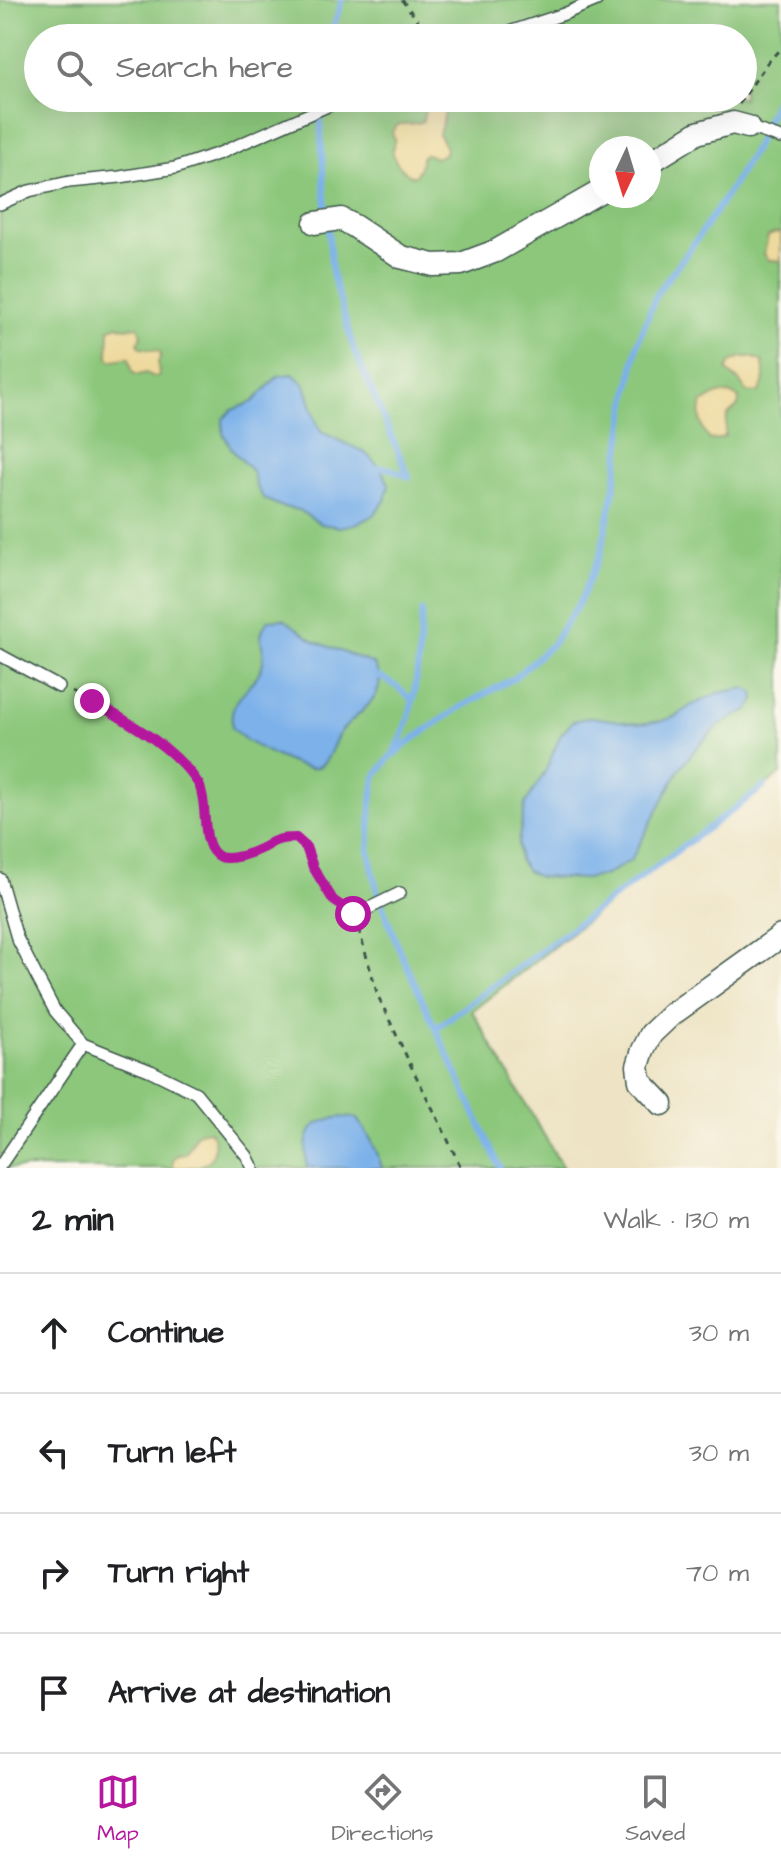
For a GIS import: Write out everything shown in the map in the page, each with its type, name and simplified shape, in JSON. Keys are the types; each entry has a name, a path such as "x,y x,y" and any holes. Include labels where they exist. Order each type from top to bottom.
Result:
{"street":[{"path":"661,156 697,133 733,123 748,127"},
{"path":"315,223 341,219 401,257 433,265 461,264 496,251 589,198"},
{"path":"662,1104 640,1081 638,1066 651,1034 671,1015 781,936"}],"lane":[{"path":"534,24 597,0"},
{"path":"0,204 29,191 69,182 175,168 220,153 317,112"},
{"path":"748,127 777,137"},
{"path":"0,655 59,687"},
{"path":"0,879 17,938 55,1011 83,1044 196,1093 247,1156 253,1168"},
{"path":"364,910 396,895"},
{"path":"0,1166 83,1044"}],"path":[{"path":"402,0 420,24"},
{"path":"757,78 781,48"},
{"path":"59,687 92,701 122,719 151,737 174,757 200,786 209,846 218,856 227,858 261,849 278,840 296,838 306,847 313,867 333,900 353,914 364,910"},
{"path":"364,910 360,934 378,996 461,1168"}],"green space":[{"path":"0,0 781,0 781,774 684,844 472,1011 563,1168 0,1168"}],"sand":[{"path":"425,112 444,112 439,135 446,148 445,153 436,158 427,154 422,156 420,167 415,176 411,176 395,160 392,133 397,125 423,121"},
{"path":"781,233 781,261 768,260 764,254 768,236"},
{"path":"117,325 126,328 138,326 141,348 159,351 159,376 133,373 129,358 110,360 109,329"},
{"path":"742,357 762,361 764,378 757,393 747,392 727,371 730,363"},
{"path":"729,393 739,398 738,404 727,416 725,436 710,440 701,423 702,403 718,394"},
{"path":"209,1130 214,1143 210,1160 194,1167 173,1168 173,1159 185,1154 199,1133"}],"water":[{"path":"293,374 305,385 321,432 364,452 380,467 389,484 385,501 372,516 358,523 340,527 321,524 299,510 264,499 256,486 253,472 232,450 223,433 223,419 232,410 253,402 278,376"},
{"path":"284,619 314,641 374,664 379,678 379,689 374,698 343,729 327,758 315,768 300,766 269,753 232,728 236,703 261,669 264,627 268,620"},
{"path":"746,688 754,693 755,700 749,709 718,726 680,768 631,860 606,875 585,879 538,877 527,871 519,860 518,844 525,804 546,770 560,736 573,721 592,717 639,724 662,721 718,693"},
{"path":"340,1117 356,1118 372,1142 382,1168 307,1168 310,1131 319,1123"}],"waterway":[{"path":"334,24 342,0"},
{"path":"500,1168 398,947 377,890 369,851 375,777 390,757 416,737 459,708 514,678 553,643 579,603 601,552 637,345 657,293 728,193 754,149 781,88"},
{"path":"320,112 332,273 354,350 409,477"},
{"path":"380,467 409,477"},
{"path":"394,751 402,737 412,703 422,611"},
{"path":"380,677 412,700"},
{"path":"436,1028 765,786"}],"route":[{"path":"92,701 151,737 200,786 209,846 218,856 227,858 250,853 278,840 296,838 306,847 313,867 333,900 353,914"}]}
